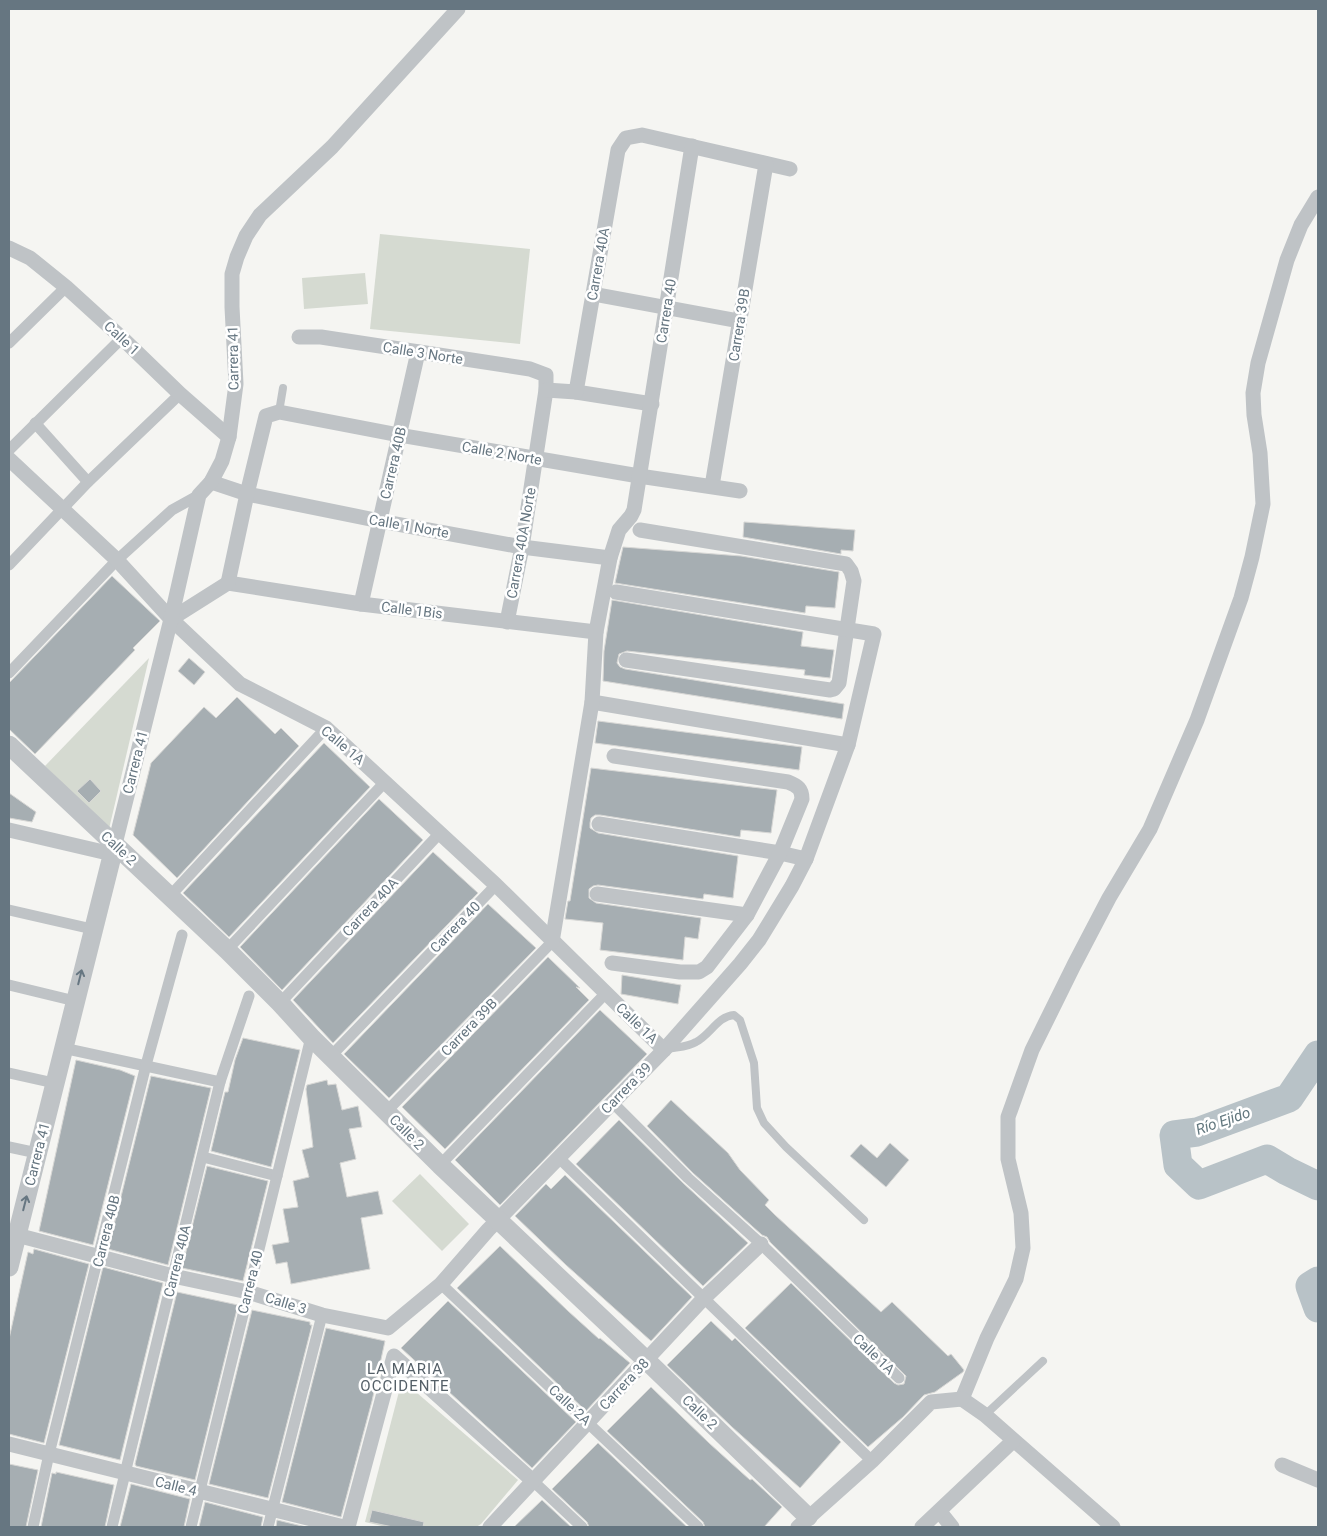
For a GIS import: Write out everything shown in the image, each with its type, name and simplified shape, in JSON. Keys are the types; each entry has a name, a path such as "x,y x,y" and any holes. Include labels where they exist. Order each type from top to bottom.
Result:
{"street":[{"name":"Carrera 41","path":"9,1267 13,1234 37,1154 171,619 200,495 211,482 222,461 229,437 236,384 232,274 237,257 246,236 260,215 332,147 458,9"},
{"name":"Carrera 40A","path":"576,392 618,150 626,138 642,135 692,146"},
{"path":"692,146 790,169"},
{"name":"Carrera 40","path":"610,558 619,530 634,510 692,146"},
{"name":"Carrera 39B","path":"712,486 766,164"},
{"path":"962,1399 987,1338 1016,1279 1022,1248 1021,1213 1008,1159 1008,1117 1032,1050 1108,898 1150,828 1197,720 1241,598 1263,504 1260,453 1254,415 1253,393 1258,363 1286,260 1301,225 1318,197"},
{"name":"Calle 1","path":"9,248 30,258 66,287 180,394 229,437"},
{"path":"9,343 66,287"},
{"path":"593,294 739,321"},
{"name":"Calle 3 Norte","path":"299,337 321,337 530,369 546,383 576,392 652,404"},
{"path":"9,450 122,338"},
{"name":"Carrera 40B","path":"361,604 418,352"},
{"name":"Carrera 40A Norte","path":"507,622 522,547 546,383"},
{"path":"9,565 88,482 180,394"},
{"path":"171,619 228,583 247,494 273,414"},
{"name":"Calle 2 Norte","path":"273,414 639,476 740,491"},
{"path":"35,423 88,482"},
{"name":"Calle 1A","path":"9,459 117,560 171,619 240,684 326,728 496,885 664,1050"},
{"name":"Calle 1 Norte","path":"211,482 247,494 380,521 522,547 610,558"},
{"path":"9,673 117,560 172,510 200,495"},
{"path":"626,660 830,690 834,689 839,682 854,582 851,571 846,564 640,530"},
{"path":"552,942 592,702 596,632 610,558"},
{"name":"Calle 1Bis","path":"228,583 361,604 596,632"},
{"path":"616,592 847,630"},
{"name":"Carrera 39","path":"388,1328 441,1284 499,1219 664,1050 759,940 806,859 848,745 874,634 847,630"},
{"path":"592,702 848,745"},
{"path":"170,896 326,728"},
{"name":"Calle 2","path":"9,745 113,849 170,896 226,950 440,1165 646,1360 803,1524"},
{"path":"612,963 680,972 699,972 713,962 748,915 780,853 802,800 802,792 796,785 788,782 614,756"},
{"path":"226,950 385,782"},
{"path":"599,824 780,853 806,859"},
{"path":"9,830 113,849"},
{"name":"Carrera 40A","path":"280,1003 440,833"},
{"name":"Carrera 40","path":"331,1056 496,885"},
{"path":"596,894 748,915"},
{"path":"9,910 92,929"},
{"name":"Carrera 40B","path":"33,1527 49,1454 146,1066 182,935"},
{"name":"Carrera 39B","path":"386,1112 552,942"},
{"path":"9,985 75,1001"},
{"path":"440,1165 606,993"},
{"name":"Carrera 40A","path":"112,1527 220,1082 249,996"},
{"name":"Carrera 40","path":"191,1527 311,1037"},
{"path":"63,1048 220,1082"},
{"path":"9,1073 54,1083"},
{"name":"Calle 1A","path":"612,1102 688,1178 761,1244 899,1378"},
{"path":"9,1147 37,1154"},
{"path":"203,1157 277,1176"},
{"path":"559,1158 872,1461"},
{"name":"Calle 3","path":"13,1234 174,1276 248,1292 322,1315 388,1328"},
{"name":"Carrera 38","path":"490,1527 704,1298 761,1244"},
{"name":"Calle 2A","path":"441,1284 698,1527"},
{"path":"268,1527 322,1315"},
{"path":"346,1527 394,1356 582,1527"},
{"path":"803,1524 872,1461 932,1402 962,1399 985,1415 1111,1526"},
{"path":"922,1527 1013,1441"},
{"name":"Calle 4","path":"9,1444 346,1527"},
{"path":"1282,1465 1318,1480"},
{"path":"940,1512 952,1527"}],"lane":[{"path":"273,414 283,388"},
{"path":"664,1050 694,1043 709,1033 727,1015 734,1014 740,1020 754,1063 758,1108 764,1123 786,1148 864,1220"},
{"path":"985,1415 1043,1360"}],"shaded area":[{"path":"380,234 530,249 520,344 370,329"},
{"path":"365,273 368,304 304,309 302,278"},
{"path":"149,658 109,829 45,766"},
{"path":"420,1174 469,1224 442,1251 392,1201"},
{"path":"402,1380 518,1480 481,1524 476,1527 386,1527 365,1522"}],"building":[{"path":"744,522 855,530 853,551 841,550 841,554 743,537"},
{"path":"623,547 741,556 839,572 835,608 806,606 805,613 615,583"},
{"path":"112,576 160,621 133,648 135,650 35,754 9,729 9,683"},
{"path":"612,600 803,632 801,646 834,650 830,678 804,675 805,670 627,651 619,654 617,663 625,669 844,704 842,719 603,681 604,651"},
{"path":"189,658 205,672 194,685 178,671"},
{"path":"237,697 275,734 281,728 299,746 177,878 133,835 151,763 204,707 216,718"},
{"path":"598,721 802,747 799,770 595,743"},
{"path":"324,743 370,787 229,937 183,893"},
{"path":"591,768 777,790 771,833 741,830 740,837 600,815 595,815 591,818 590,828 598,833 738,856 733,898 704,894 703,899 598,885 589,889 589,898 596,903 701,918 698,939 685,937 683,960 600,950 603,923 565,919 568,901 570,901"},
{"path":"90,779 101,791 89,803 77,791"},
{"path":"9,793 36,812 32,822 9,818"},
{"path":"379,799 423,840 282,990 240,947"},
{"path":"433,852 478,893 333,1043 293,1000"},
{"path":"488,904 536,948 389,1098 344,1054"},
{"path":"548,957 580,988 576,987 589,1000 445,1149 402,1107"},
{"path":"622,975 681,985 678,1004 621,994"},
{"path":"600,1010 647,1054 500,1205 455,1160"},
{"path":"243,1038 300,1050 271,1167 211,1151 225,1092 228,1092 235,1060"},
{"path":"76,1060 120,1070 135,1076 93,1245 39,1231"},
{"path":"151,1076 211,1088 168,1265 108,1249"},
{"path":"327,1080 328,1085 336,1084 342,1110 358,1106 362,1127 349,1129 356,1159 340,1163 347,1197 378,1191 383,1214 361,1218 370,1269 291,1284 287,1262 276,1264 272,1245 289,1242 283,1209 298,1207 293,1181 309,1177 302,1150 313,1147 307,1085"},
{"path":"671,1100 728,1153 740,1170 769,1200 765,1205 775,1215 881,1312 892,1302 948,1356 951,1354 964,1370 963,1372 935,1392 924,1395 903,1417 868,1447 745,1328 791,1283 894,1383 898,1385 904,1384 906,1376 767,1237 762,1235 693,1173 647,1126"},
{"path":"619,1120 748,1243 703,1286 576,1164"},
{"path":"890,1143 909,1160 886,1187 850,1156 861,1144 877,1158"},
{"path":"207,1166 268,1181 243,1281 182,1268"},
{"path":"565,1175 692,1297 651,1341 566,1265 515,1216 546,1184 551,1189"},
{"path":"500,1246 599,1339 630,1363 586,1411 457,1288"},
{"path":"34,1249 89,1264 44,1443 9,1434 9,1339 28,1252 33,1254"},
{"path":"103,1267 163,1283 120,1460 59,1445"},
{"path":"177,1292 238,1305 195,1480 136,1466 135,1464"},
{"path":"448,1301 576,1422 532,1468 401,1348"},
{"path":"252,1310 310,1322 310,1325 312,1325 268,1498 209,1484"},
{"path":"711,1321 732,1341 735,1338 841,1442 800,1488 667,1365"},
{"path":"326,1328 385,1341 372,1401 341,1517 282,1502"},
{"path":"651,1387 709,1443 782,1507 764,1527 705,1527 703,1522 607,1431"},
{"path":"598,1443 687,1527 589,1527 587,1522 552,1489"},
{"path":"9,1464 38,1470 26,1527 9,1527"},
{"path":"56,1472 114,1485 105,1527 41,1527 52,1473 56,1474"},
{"path":"131,1484 190,1499 184,1527 120,1527"},
{"path":"542,1500 571,1527 514,1527"},
{"path":"205,1502 263,1517 261,1527 199,1527"},
{"path":"372,1510 424,1522 423,1527 393,1527 369,1522"},
{"path":"277,1520 306,1527 276,1527"}],"waterway":[{"name":"Río Ejido","path":"1318,1055 1289,1098 1197,1132 1174,1135 1178,1165 1199,1185 1267,1159 1318,1186"},
{"name":"Río Ejido","path":"1318,1281 1310,1286 1318,1308"}],"district":[{"name":"LA MARIA OCCIDENTE","path":"405,1378"}]}
